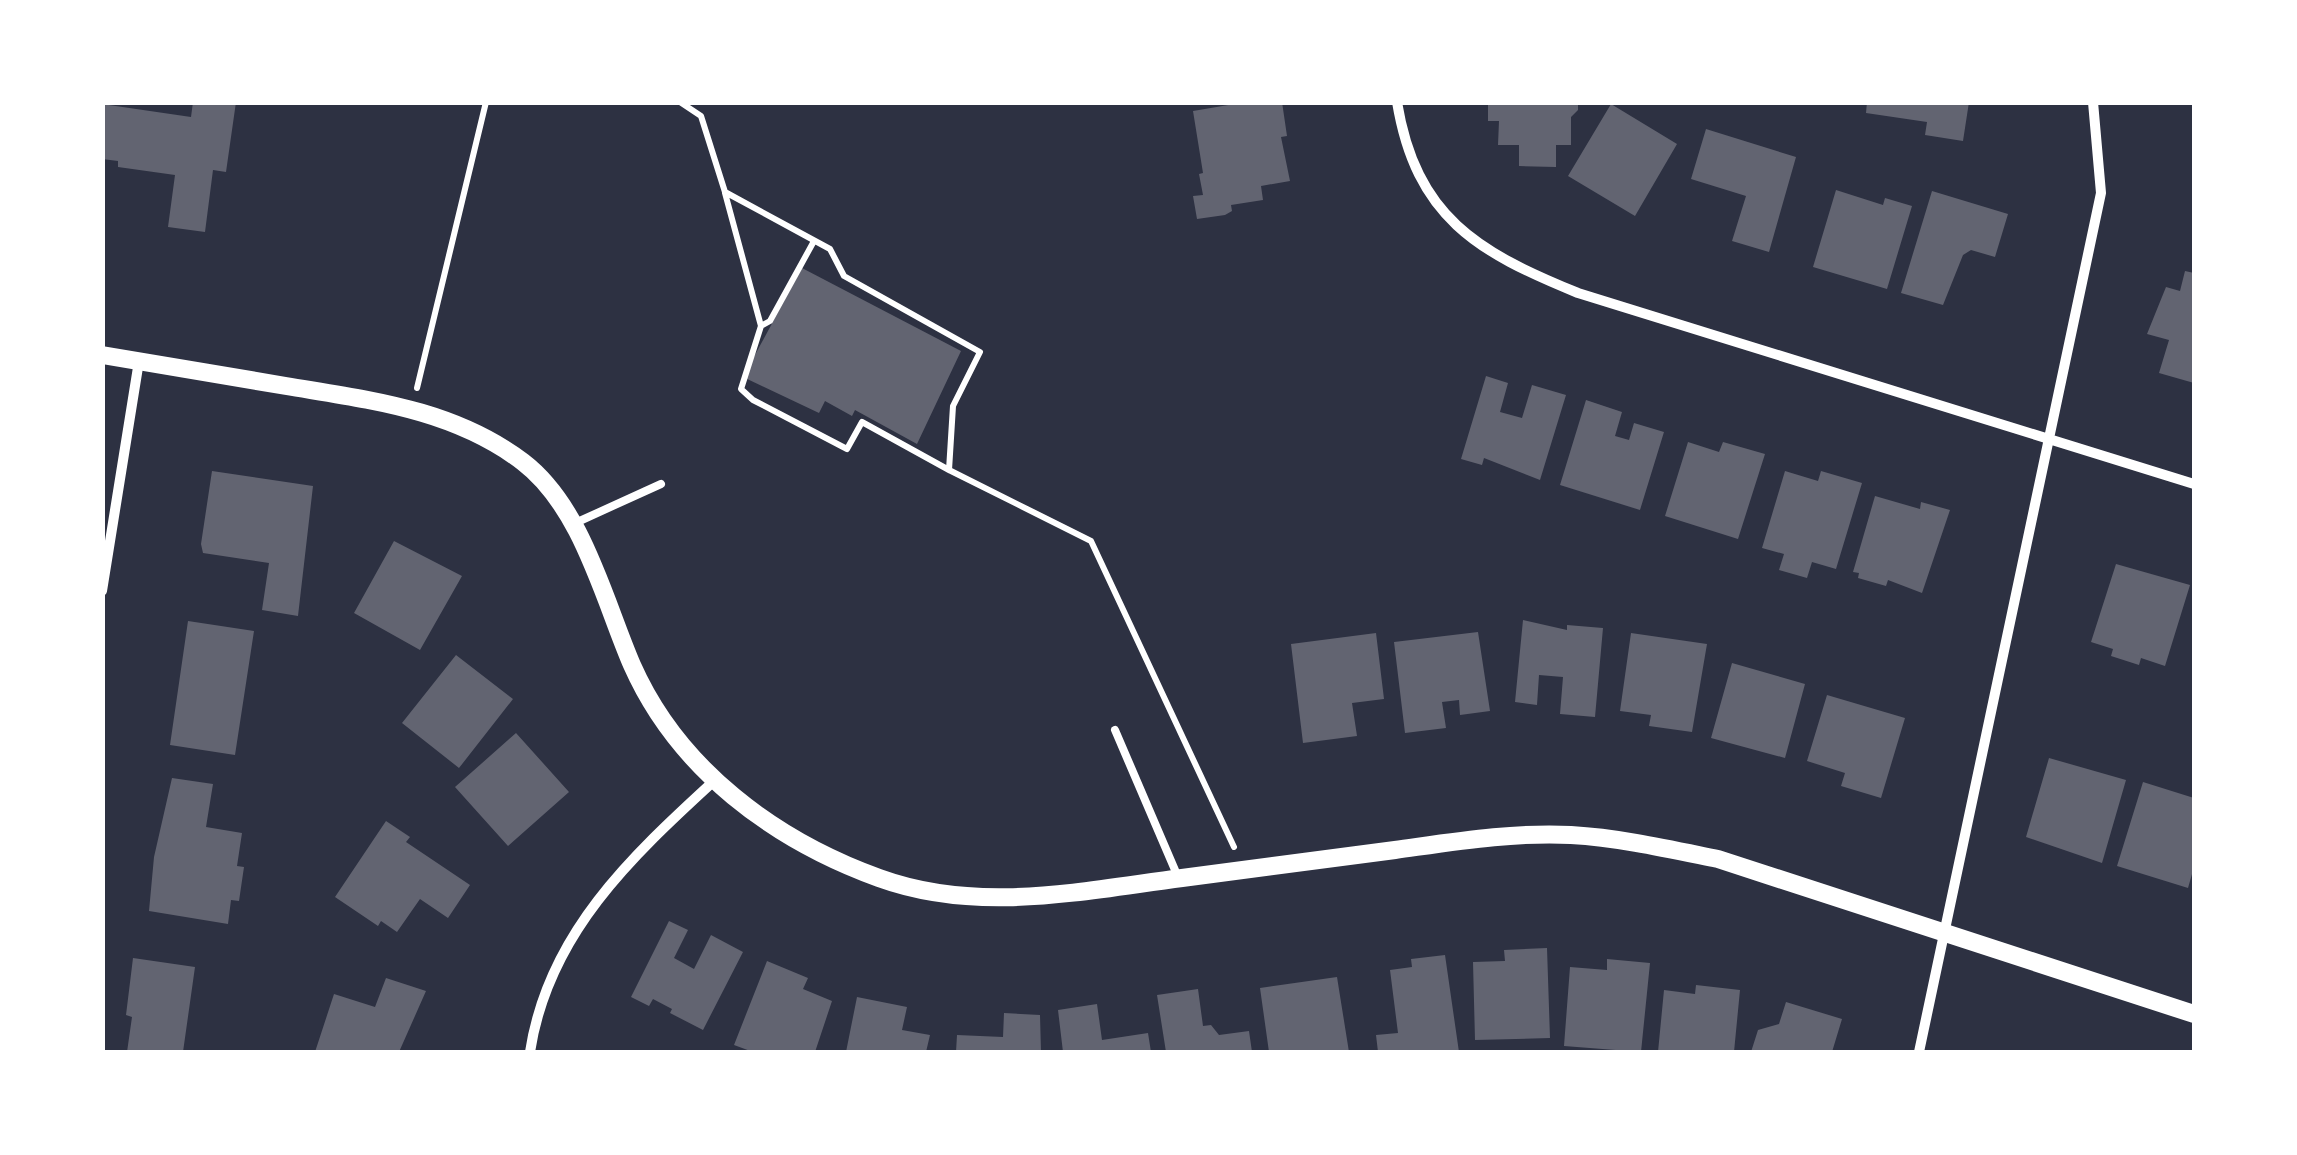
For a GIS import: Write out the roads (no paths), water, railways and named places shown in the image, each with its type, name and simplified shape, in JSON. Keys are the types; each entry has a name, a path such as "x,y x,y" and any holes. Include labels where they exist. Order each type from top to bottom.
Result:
{"street":[{"path":"1397,102 1405,148 1432,202 1516,268 1578,293 2194,484"},
{"path":"1919,1052 2101,193 2093,102"},
{"path":"102,355 412,408 461,426 526,464 573,524 634,668 674,735 756,817 824,857 885,880 945,895 1011,898 1080,894 1458,842 1569,835 1647,844 1718,859 2194,1014"},
{"path":"102,591 139,361"},
{"path":"530,1052 551,974 578,924 612,879 715,780"}],"lane":[{"path":"573,524 661,484"},
{"path":"1115,730 1179,878"}]}
